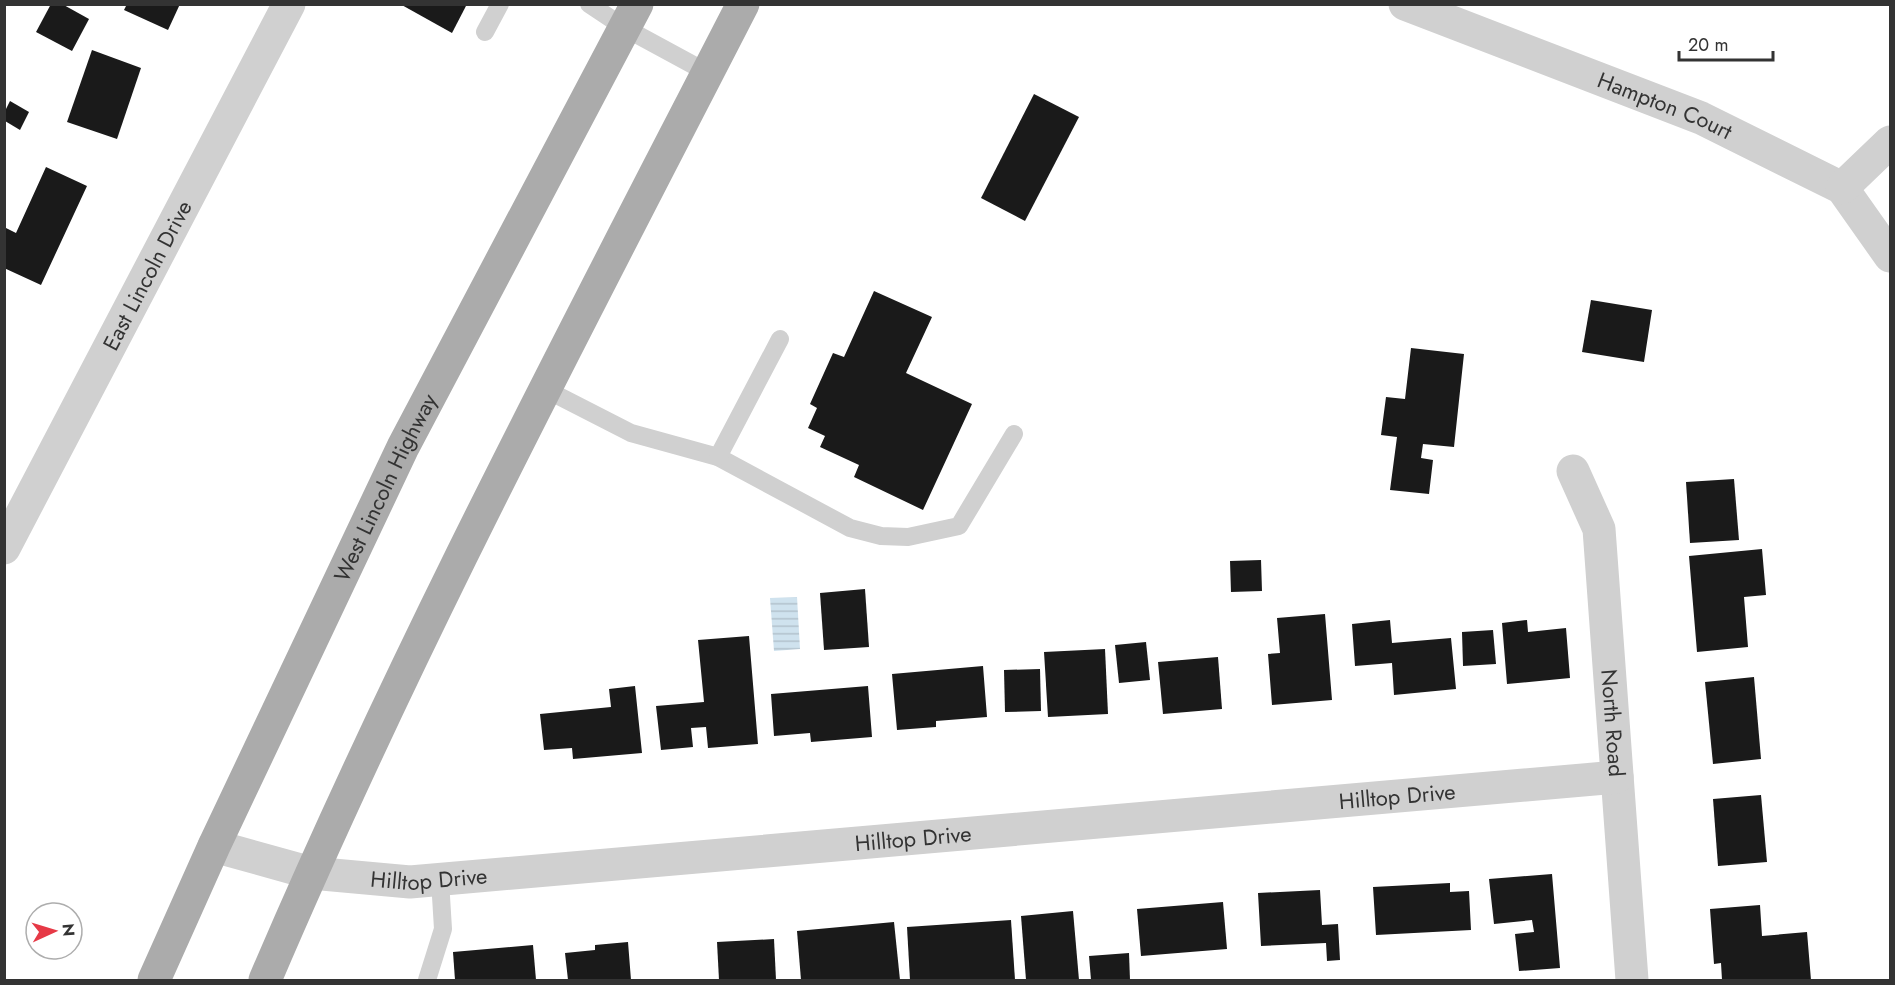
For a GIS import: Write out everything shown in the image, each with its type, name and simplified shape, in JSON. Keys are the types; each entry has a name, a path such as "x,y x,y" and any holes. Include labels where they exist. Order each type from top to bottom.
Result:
{"main road":[{"path":"265,981 311,873 484,508 743,4"},
{"name":"West Lincoln Highway","path":"154,981 214,846 403,447 631,16"}],"street":[{"name":"East Lincoln Drive","path":"4,548 289,4"},
{"name":"Hampton Court","path":"1405,4 1701,118 1842,188 1890,256"},
{"path":"1842,188 1890,142"},
{"name":"North Road","path":"1573,471 1599,529 1632,981"},
{"name":"Hilltop Drive","path":"214,846 311,873 410,882 1617,777"}],"lane":[{"path":"485,32 500,4"},
{"path":"589,4 631,16 708,73"},
{"path":"718,458 780,339"},
{"path":"545,389 631,433 718,458 850,528 881,536 908,537 958,526 1014,434"},
{"path":"427,981 443,929 441,880"}],"water":[{"path":"797,597 800,649 774,651 770,598"}],"building":[{"path":"51,4 62,4 89,19 72,51 36,32"},
{"path":"127,4 180,4 168,30 124,10"},
{"path":"400,4 467,4 452,33"},
{"path":"92,50 141,68 117,139 67,122"},
{"path":"1034,94 1079,117 1025,221 981,198"},
{"path":"10,101 29,112 20,130 5,121 5,111"},
{"path":"46,167 87,186 41,285 4,268 4,227 16,233"},
{"path":"874,291 932,317 906,373 972,404 923,510 854,477 859,465 820,447 825,436 808,428 817,408 810,404 833,353 844,357"},
{"path":"1591,300 1652,310 1644,362 1582,352"},
{"path":"1411,348 1464,354 1454,447 1423,444 1421,458 1433,460 1429,494 1390,490 1397,437 1381,435 1386,397 1405,399"},
{"path":"1734,479 1739,540 1690,543 1686,482"},
{"path":"1762,549 1766,595 1744,597 1748,647 1697,652 1689,556"},
{"path":"1261,560 1262,591 1231,592 1230,561"},
{"path":"865,589 869,647 824,650 820,593"},
{"path":"1325,614 1332,700 1272,705 1268,654 1280,653 1277,618"},
{"path":"1390,620 1392,643 1451,638 1456,689 1394,695 1392,663 1355,666 1352,624"},
{"path":"1527,620 1528,632 1566,628 1570,678 1507,684 1502,623"},
{"path":"1493,630 1496,664 1463,666 1462,632"},
{"path":"749,636 758,744 708,748 706,727 691,728 693,747 661,750 656,706 704,702 698,640"},
{"path":"1146,642 1150,680 1119,683 1115,645"},
{"path":"1105,649 1108,714 1048,717 1044,652"},
{"path":"1218,657 1222,709 1163,714 1158,662"},
{"path":"983,666 987,717 936,721 936,727 897,730 892,674"},
{"path":"1040,669 1041,711 1005,712 1004,670"},
{"path":"1754,677 1761,759 1713,764 1705,682"},
{"path":"635,686 642,753 573,759 572,748 544,750 540,714 611,707 609,689"},
{"path":"868,686 872,737 811,742 810,733 774,736 771,694"},
{"path":"1761,795 1767,862 1718,866 1713,799"},
{"path":"1552,874 1560,968 1519,971 1515,934 1534,932 1532,920 1494,924 1489,879"},
{"path":"1450,883 1450,892 1469,891 1471,930 1376,935 1373,887"},
{"path":"1320,890 1322,925 1338,924 1340,960 1327,961 1326,943 1261,946 1258,893"},
{"path":"1223,902 1227,949 1141,956 1137,909"},
{"path":"1760,905 1762,936 1807,932 1811,980 1722,980 1721,963 1714,964 1710,909"},
{"path":"1073,911 1079,980 1026,980 1021,916"},
{"path":"1011,920 1015,980 910,980 907,927"},
{"path":"894,922 900,980 801,980 797,931"},
{"path":"774,939 776,980 719,980 717,942"},
{"path":"628,942 631,980 568,980 565,953 595,950 595,945"},
{"path":"533,945 536,980 455,980 453,952"},
{"path":"1129,953 1130,980 1091,980 1089,956"}]}
